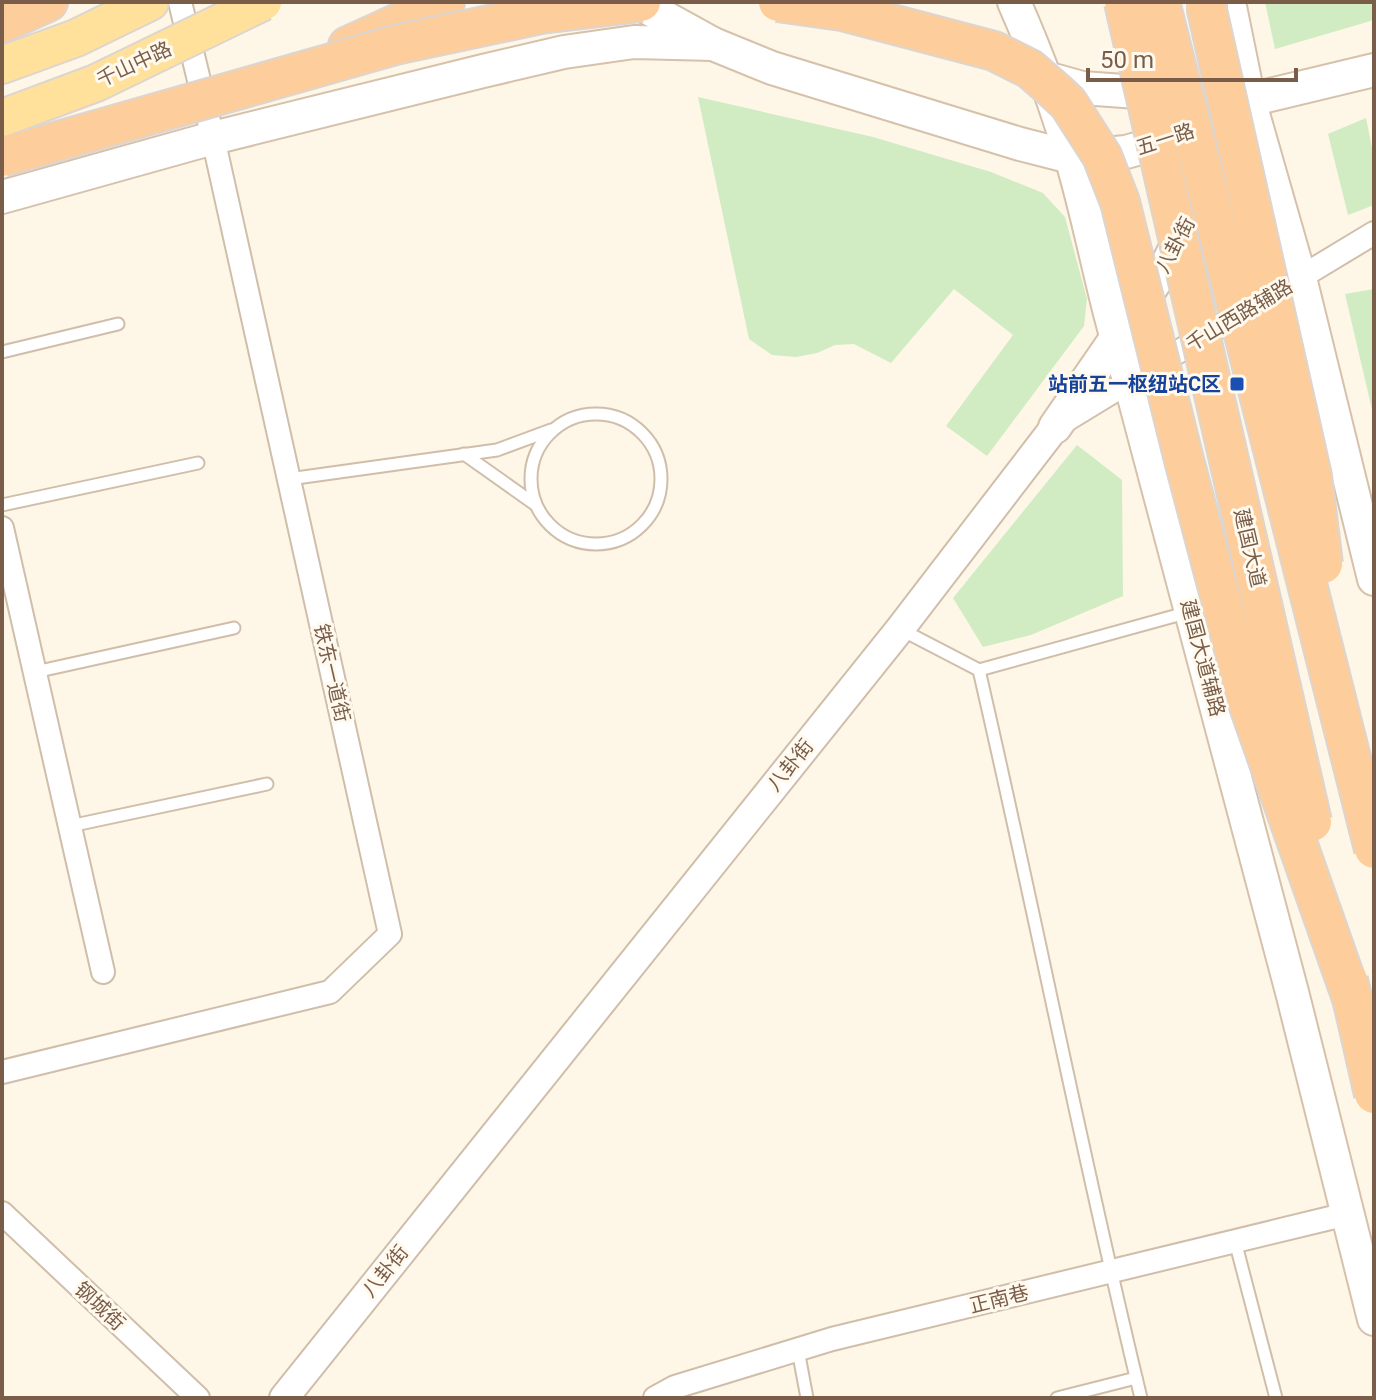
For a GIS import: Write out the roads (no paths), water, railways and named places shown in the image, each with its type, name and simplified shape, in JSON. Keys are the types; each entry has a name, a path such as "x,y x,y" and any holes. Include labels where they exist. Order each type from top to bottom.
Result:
{"highway":[{"path":"2,23 48,2"},
{"path":"280,78 445,2"},
{"path":"2,157 395,45 526,17 639,2"},
{"path":"778,2 833,6 994,51 1030,69 1068,103 1102,156 1120,202 1249,706 1354,1004"},
{"name":"建国大道","path":"1124,2 1374,1094"},
{"path":"1160,2 1374,849"},
{"path":"1207,2 1312,476 1344,729"}],"main road":[{"path":"2,65 76,38 150,2"},
{"name":"千山中路","path":"2,118 96,83 263,2"},
{"name":"五一路","path":"639,2 713,44 772,68 1071,157 1126,152 1175,138 1209,124 1249,100"},
{"name":"五一路","path":"798,2 1082,88 1249,100"},
{"name":"建国大道辅路","path":"1014,2 1045,78 1071,157 1116,341 1130,382 1288,978 1374,1319"},
{"path":"1229,2 1249,100 1300,278 1374,579"},
{"path":"2,197 213,138 564,52 634,42 713,44"},
{"path":"1249,100 1374,70"},
{"name":"八卦街","path":"1055,427 1168,263 1249,100"}],"street":[{"name":"铁东一道街","path":"2,1072 330,992 390,934 180,2"},
{"name":"千山西路辅路","path":"1055,427 1374,233"},
{"name":"八卦街","path":"284,1398 900,629 1055,427"},
{"path":"2,528 103,972"},
{"name":"钢城街","path":"2,1213 198,1398"},
{"name":"正南巷","path":"655,1398 675,1387 832,1339 1347,1214"}],"lane":[{"path":"2,352 118,324"},
{"path":"289,479 497,450 555,429 573,418 594,414 615,417 634,425 649,440 659,459 662,481 657,503 646,522 628,536 608,544 585,544 565,536 547,523 536,505 531,485 533,464 541,444 555,429"},
{"path":"464,454 536,505"},
{"path":"2,505 198,463"},
{"path":"900,629 979,670 1190,612"},
{"path":"35,672 234,628"},
{"path":"979,670 1110,1272 1141,1398"},
{"path":"70,826 267,784"},
{"path":"1235,1241 1276,1398"},
{"path":"798,1350 807,1398"},
{"path":"1057,1398 1136,1378"}],"place":[{"name":"站前五一枢纽站C区","path":"1237,384"}]}
